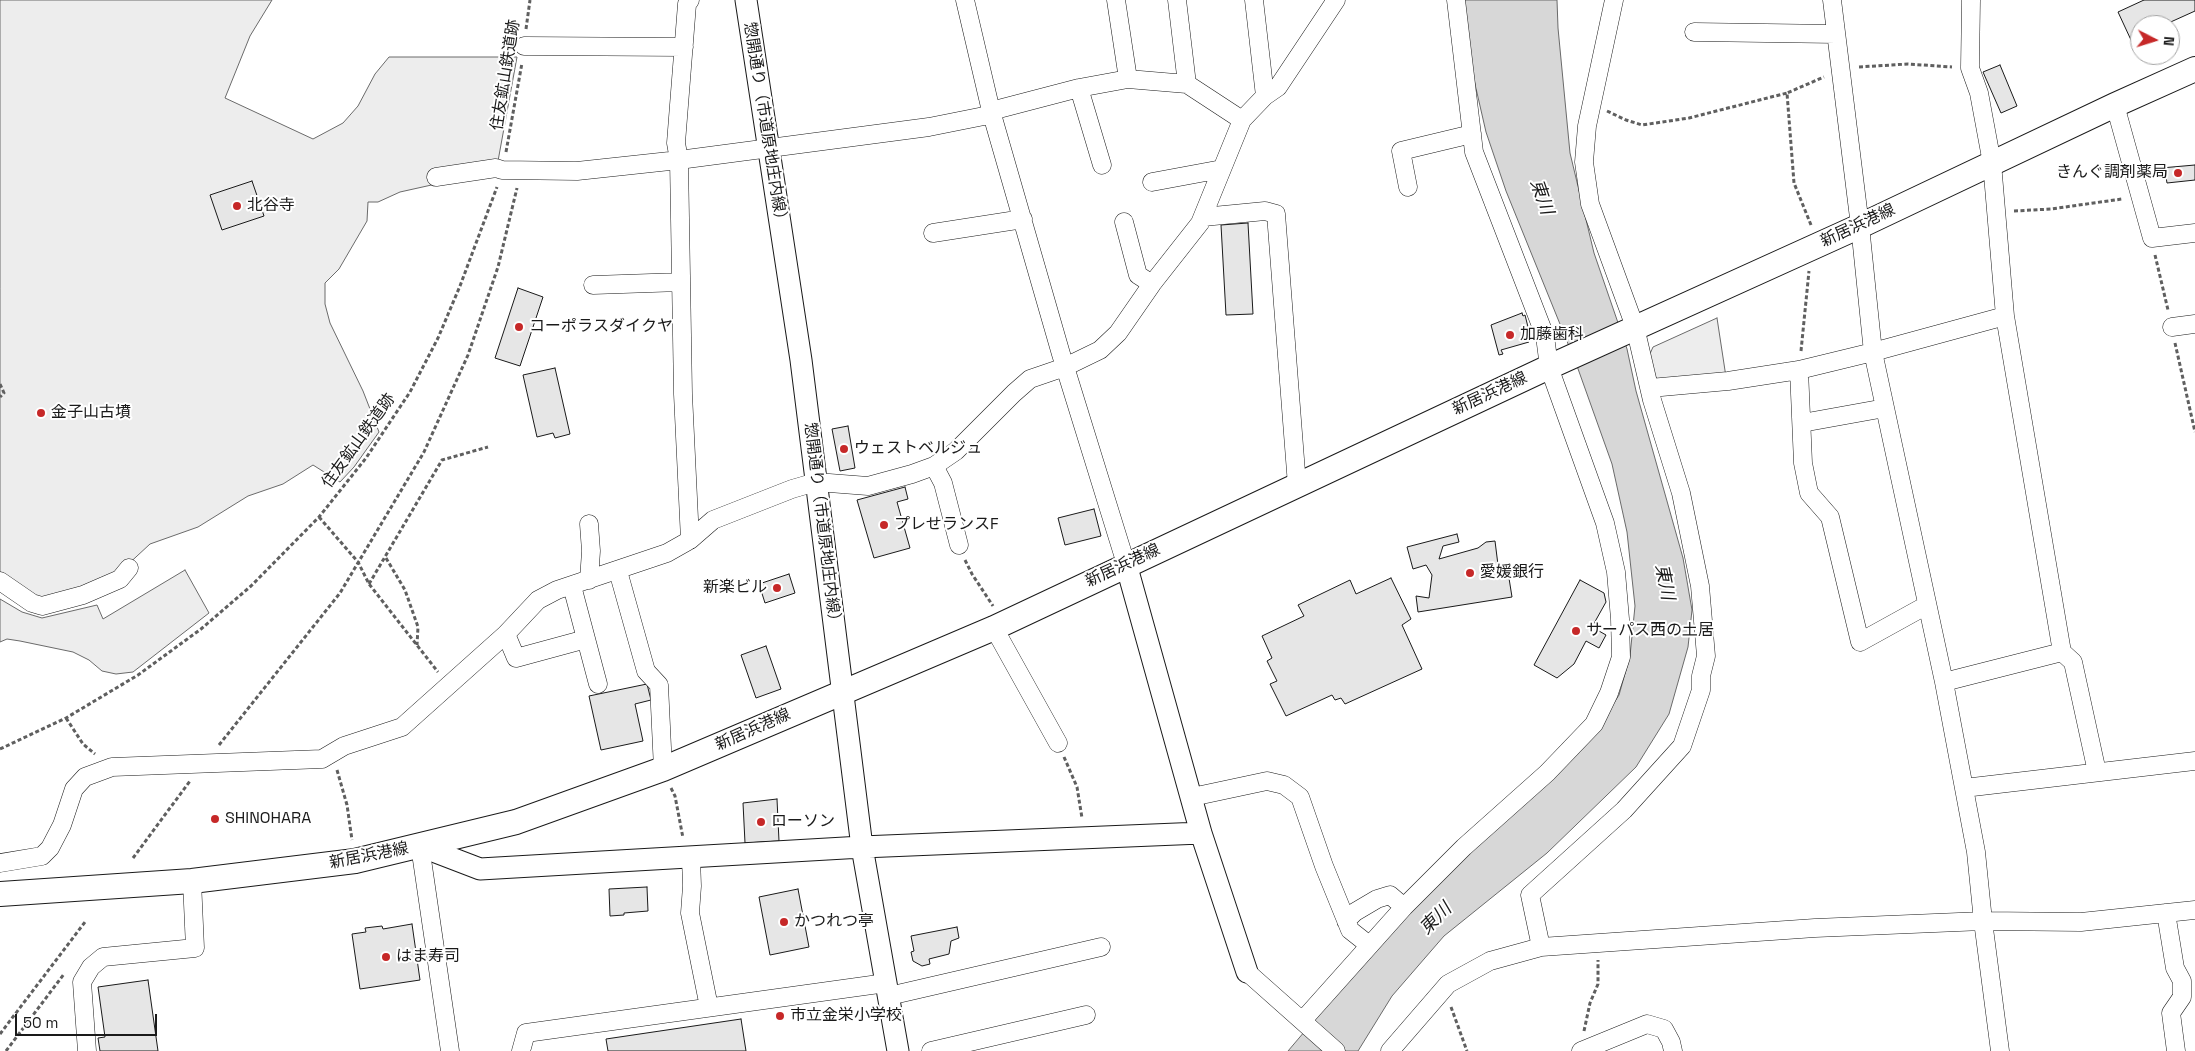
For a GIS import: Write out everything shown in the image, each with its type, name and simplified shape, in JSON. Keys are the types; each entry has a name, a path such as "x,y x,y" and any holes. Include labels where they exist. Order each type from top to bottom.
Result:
{"main road":[{"name":"新居浜港線","path":"0,894 192,881 355,861 516,822 663,769 843,690 999,625 1553,365 1860,226 2195,69"}],"street":[{"path":"690,0 687,4 676,143 679,160 683,394 690,540"},
{"name":"惣開通り（市道原地庄内線）","path":"746,0 801,360 862,847 898,1051"},
{"path":"965,0 991,111 1065,367 1126,564 1201,833 1247,972 1336,1051"},
{"path":"1116,0 1128,79"},
{"path":"1177,0 1187,84"},
{"path":"1254,0 1266,96"},
{"path":"0,863 42,856 56,839 74,789 85,777 112,767 322,759 344,746 402,727 506,634 538,600 557,590 668,553 690,540 713,520 749,505 816,482 868,486 934,466 956,450 1030,379 1065,367 1100,350 1118,333 1152,284 1200,223 1242,120 1278,87 1336,0"},
{"path":"1305,1022 1404,908 1464,848 1546,773 1594,724 1609,693 1621,657 1616,572 1605,524 1545,336 1474,152 1456,0"},
{"path":"1541,946 1530,896 1624,810 1682,746 1702,690 1706,640 1700,586 1681,493 1634,328 1590,204 1584,162 1586,126 1614,0"},
{"path":"1832,0 1860,226 1873,352 1944,682 1976,852 2000,1051"},
{"path":"1971,0 1970,68 1979,93 1992,163 2005,316 2062,652 2073,662 2097,772"},
{"path":"1694,32 1836,34"},
{"path":"524,46 684,47"},
{"path":"436,177 496,168 521,171 577,171 679,160 928,127 984,116 991,111 1079,88 1128,79 1187,84 1242,120"},
{"path":"1079,88 1102,165"},
{"path":"2115,105 2152,238 2195,233"},
{"path":"1408,187 1401,152 1472,134"},
{"path":"1152,182 1222,169"},
{"path":"1203,217 1265,212 1276,214 1297,485"},
{"path":"933,233 1023,219"},
{"path":"1124,222 1138,275 1152,284"},
{"path":"593,284 681,282"},
{"path":"1650,388 1728,381 1799,370 2005,316"},
{"path":"2172,327 2195,324"},
{"path":"1799,370 1804,463 1810,492 1830,517 1860,642 1927,605"},
{"path":"1802,423 1885,408"},
{"path":"934,466 944,483 959,546"},
{"path":"589,524 591,552 589,580"},
{"path":"0,581 32,603 42,606 84,595 120,579 129,568"},
{"path":"618,571 646,671 659,685 663,769"},
{"path":"572,586 598,684"},
{"path":"999,625 1058,743"},
{"path":"506,634 516,658 586,639"},
{"path":"1944,682 2062,652"},
{"path":"1964,788 2195,761"},
{"path":"1192,797 1267,781 1284,785 1300,796 1350,930 1370,945"},
{"path":"450,1051 420,846 480,869 862,847 1201,833"},
{"path":"689,858 690,913 709,1008"},
{"path":"87,1051 82,982 91,967 103,957 194,948 192,881"},
{"path":"1346,921 1355,912 1377,898 1390,895 1404,908"},
{"path":"1390,1051 1444,988 1490,962 1541,946 1983,921 2081,922 2195,910"},
{"path":"2166,914 2175,968 2182,981 2182,997 2171,1013 2176,1051"},
{"path":"520,1051 526,1033 709,1008 888,989 1101,947"},
{"path":"931,1051 1086,1015"},
{"path":"1582,1051 1647,1024 1664,1030 1671,1042 1673,1051"}],"path":[{"name":"住友鉱山鉄道跡","path":"0,749 66,718 138,676 201,629 251,586 319,516 366,458 410,392 438,338 488,216 502,170 524,46 530,0"},
{"path":"1591,102 1626,120 1642,125 1689,118 1787,93 1840,70 1881,64 1970,68"},
{"path":"1787,93 1794,183 1815,246 1799,370"},
{"path":"133,858 203,764 340,593 424,452 468,355 498,268 521,171"},
{"path":"1997,212 2051,209 2140,196"},
{"path":"0,384 4,394 0,397"},
{"path":"369,584 442,460 488,448"},
{"path":"319,516 358,562 369,584 449,686"},
{"path":"959,546 999,625"},
{"path":"386,558 405,590 418,627 417,646"},
{"path":"66,718 82,744 112,767"},
{"path":"1058,743 1077,787 1085,838"},
{"path":"330,754 348,805 355,861"},
{"path":"663,769 675,796 689,858"},
{"path":"0,1034 85,922"},
{"path":"1582,1051 1584,1028 1590,1002 1598,984 1599,942"},
{"path":"6,1051 69,969 82,982"},
{"path":"1444,988 1467,1051"}],"shaded area":[{"path":"0,0 272,0 250,36 225,98 313,139 343,123 358,106 375,74 389,57 517,57 498,161 436,184 400,192 378,202 368,202 367,221 339,269 325,283 325,304 330,323 363,391 379,432 354,467 340,482 313,465 283,484 248,496 198,527 150,544 123,569 98,582 42,602 0,578"},
{"path":"1717,318 1726,377 1658,384 1653,379 1649,356 1653,347"},
{"path":"185,570 209,613 133,672 116,674 102,671 89,660 73,652 7,639 0,642 0,599 22,612 42,618 97,605 103,619"}],"water":[{"name":"東川","path":"1461,0 1557,0 1570,153 1594,253 1627,349 1636,391 1683,558 1692,610 1688,647 1669,714 1636,767 1547,853 1444,936 1392,996 1358,1051 1288,1051 1390,931 1608,712 1619,695 1630,656 1635,606 1627,532 1612,464 1577,366 1506,191 1486,132 1469,58"}],"building":[{"path":"2144,0 2195,0 2195,11 2180,18 2180,15 2130,15 2130,38 2118,12"},
{"path":"2000,65 2017,106 2001,113 1983,72"},
{"name":"きんぐ調剤薬局","path":"2195,165 2195,180 2167,183 2166,177 2162,177 2161,168"},
{"name":"北谷寺","path":"252,181 264,216 222,230 210,195"},
{"path":"1248,223 1253,314 1226,315 1221,225"},
{"name":"コーポラスダイクヤ","path":"518,288 543,297 520,366 495,358"},
{"name":"加藤歯科","path":"1522,313 1523,316 1525,315 1528,327 1525,328 1529,342 1501,350 1503,354 1499,355 1491,325"},
{"path":"555,368 570,434 555,438 553,433 537,437 523,375"},
{"name":"ウェストベルジュ","path":"848,426 855,468 840,471 832,429"},
{"name":"プレせランスF","path":"905,487 908,499 897,502 910,548 874,558 857,500"},
{"path":"1094,509 1101,536 1065,545 1058,518"},
{"name":"愛媛銀行","path":"1457,534 1459,542 1443,546 1439,559 1478,548 1486,542 1495,541 1498,565 1508,572 1512,597 1418,612 1416,596 1429,598 1432,575 1426,565 1413,569 1407,547"},
{"name":"新楽ビル","path":"789,574 795,593 765,603 759,584"},
{"path":"1391,578 1411,619 1402,625 1422,669 1345,704 1341,698 1335,700 1332,695 1286,716 1270,684 1277,681 1267,661 1272,658 1262,636 1304,616 1298,605 1350,580 1356,594"},
{"name":"サーパス西の土居","path":"1580,580 1604,593 1606,602 1592,627 1606,635 1599,648 1586,641 1574,664 1557,678 1534,665"},
{"path":"766,646 781,689 756,698 741,655"},
{"path":"647,684 651,700 635,704 643,741 601,750 589,696"},
{"name":"ローソン","path":"777,799 779,841 745,843 743,803"},
{"path":"647,887 648,911 610,916 609,889"},
{"name":"かつれつ亭","path":"798,889 809,947 770,955 759,897"},
{"name":"はま寿司","path":"412,924 420,980 360,989 352,934 366,932 365,928 382,926 383,929"},
{"path":"957,927 959,938 951,941 949,954 929,959 930,964 922,966 913,961 911,952 914,951 911,936"},
{"path":"148,980 158,1051 100,1051 98,1038 105,1037 98,987"},
{"path":"741,1019 746,1051 608,1051 606,1039"}],"place":[{"name":"きんぐ調剤薬局","path":"2178,173"},
{"name":"北谷寺","path":"237,206"},
{"name":"コーポラスダイクヤ","path":"519,327"},
{"name":"加藤歯科","path":"1510,335"},
{"name":"金子山古墳","path":"41,413"},
{"name":"ウェストベルジュ","path":"844,449"},
{"name":"プレせランスF","path":"884,525"},
{"name":"愛媛銀行","path":"1470,573"},
{"name":"新楽ビル","path":"777,588"},
{"name":"サーパス西の土居","path":"1576,631"},
{"name":"SHINOHARA","path":"215,819"},
{"name":"ローソン","path":"761,822"},
{"name":"かつれつ亭","path":"784,922"},
{"name":"はま寿司","path":"386,957"},
{"name":"市立金栄小学校","path":"780,1016"}]}
